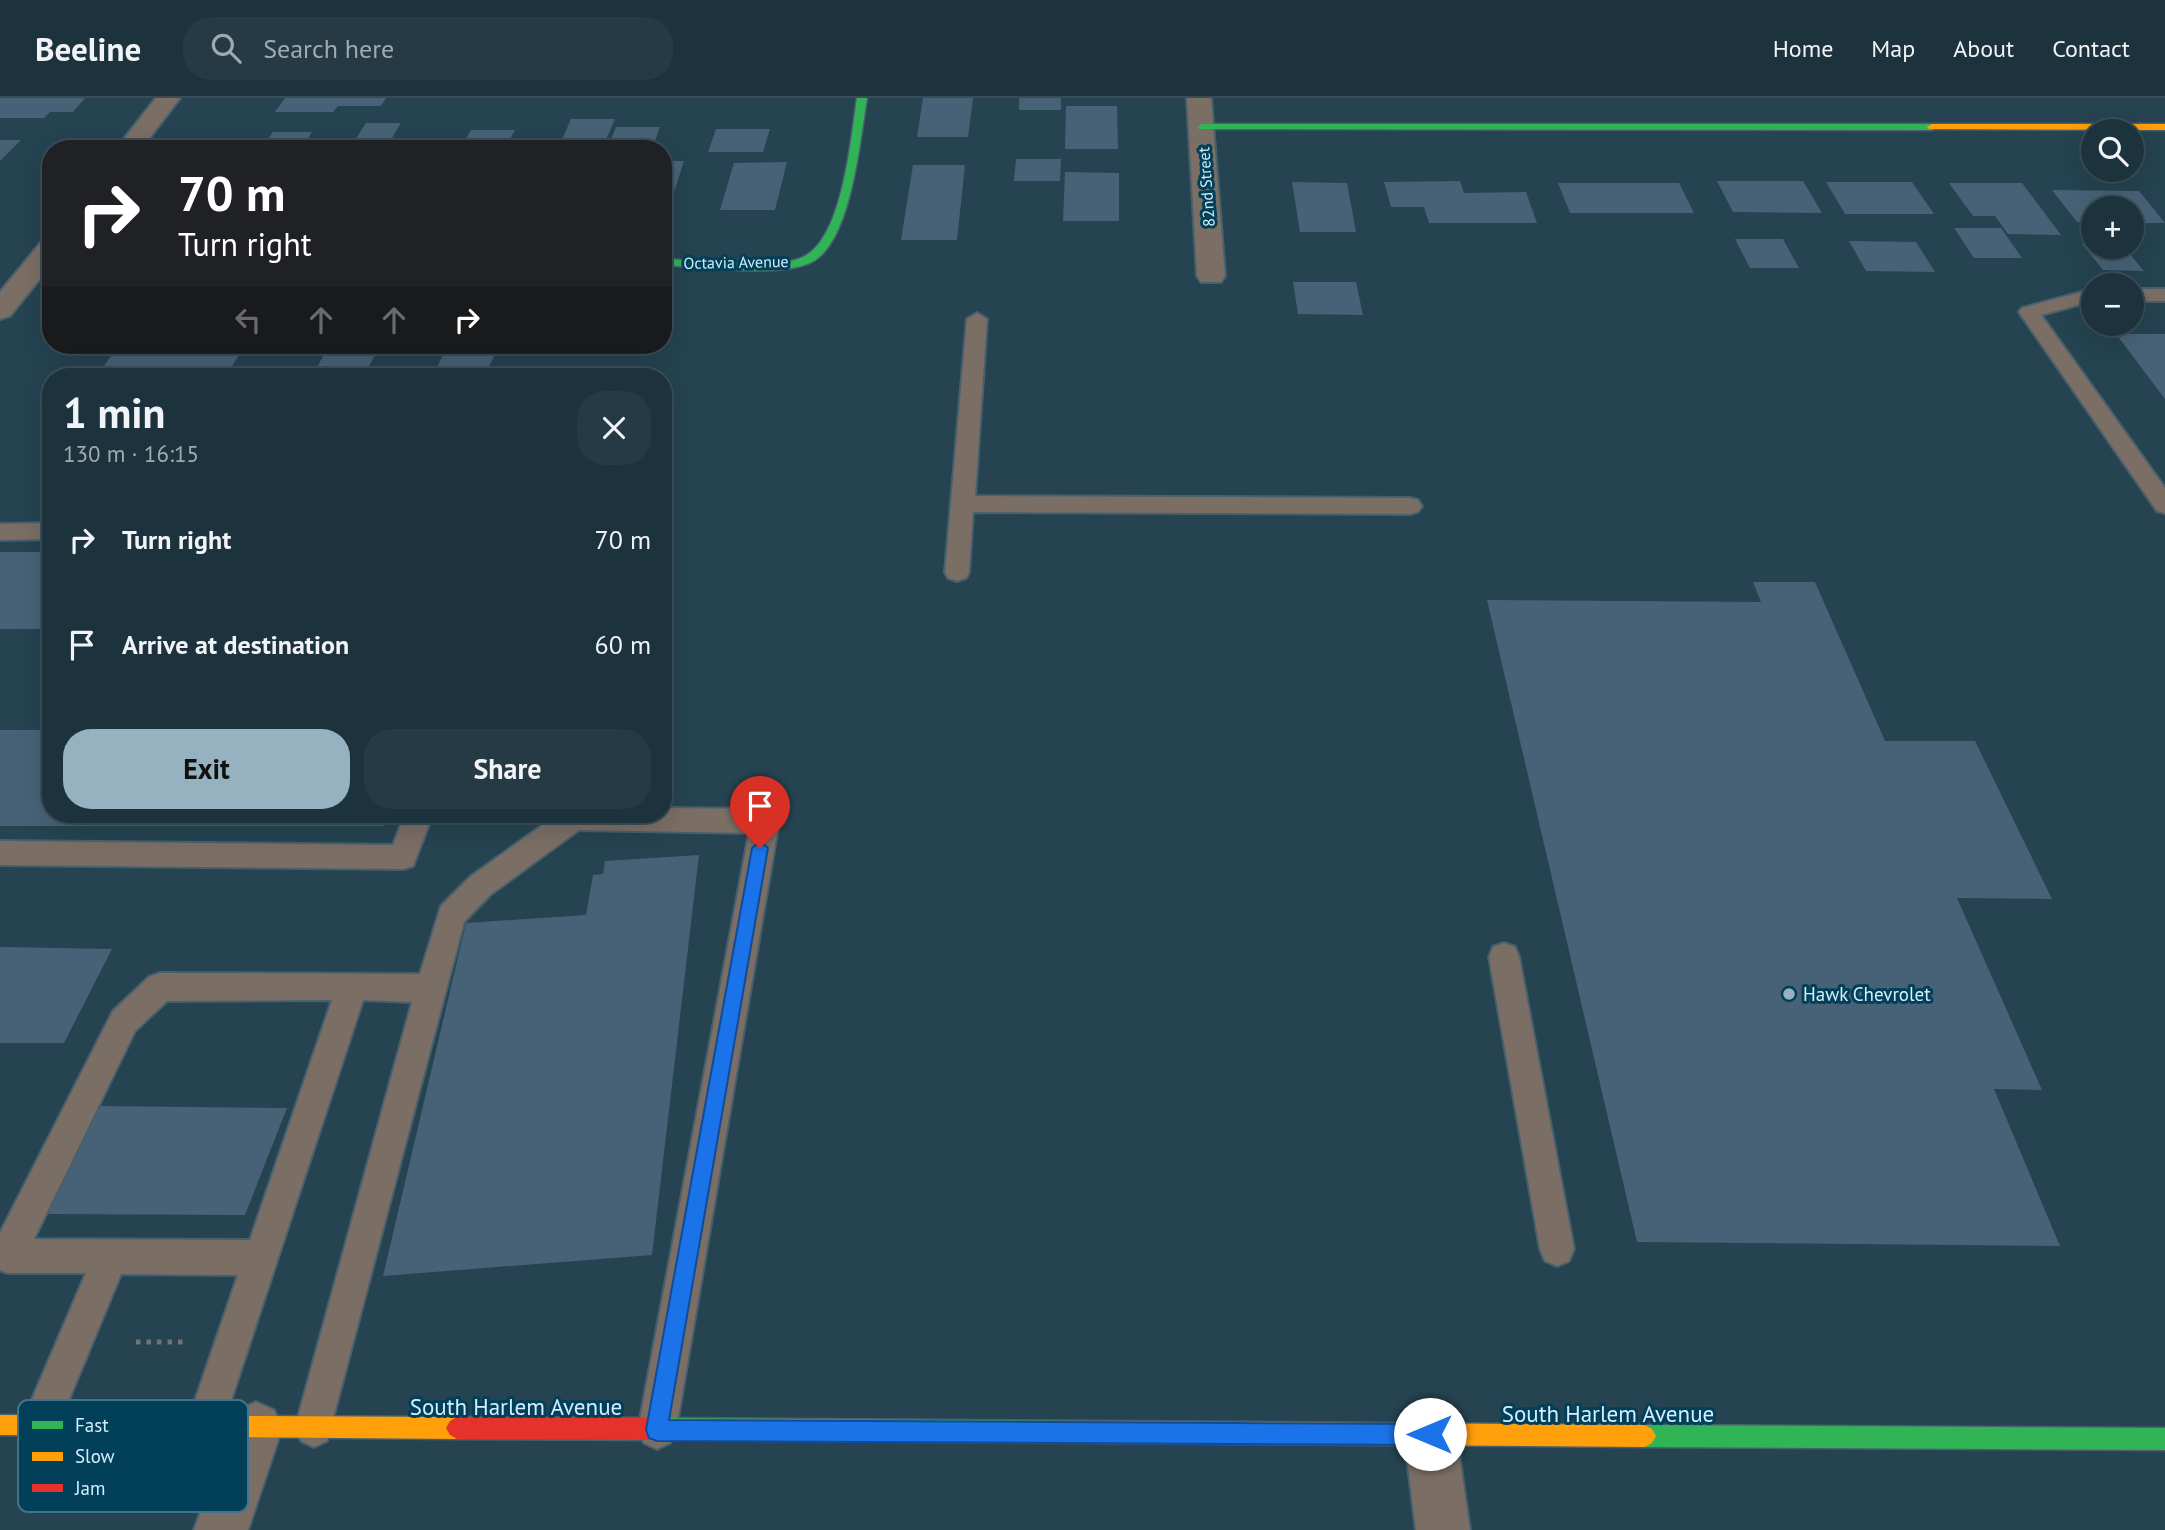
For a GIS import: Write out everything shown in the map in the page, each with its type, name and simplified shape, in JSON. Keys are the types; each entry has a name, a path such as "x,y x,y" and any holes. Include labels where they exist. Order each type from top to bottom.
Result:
{"street":[{"path":"135,140 168,98"},
{"name":"Octavia Avenue","path":"672,262 809,259 829,240 838,219 863,98"},
{"name":"82nd Street","path":"1199,98 1211,276"},
{"path":"1202,127 2165,127"},
{"path":"0,310 42,263"},
{"name":"South Harlem Avenue","path":"0,1425 18,1425"},
{"name":"South Harlem Avenue","path":"248,1427 2165,1439"},
{"path":"248,1453 257,1427"},
{"path":"1430,1434 1443,1530"},
{"path":"221,1530 227,1512"}],"lane":[{"path":"2144,295 2165,295"},
{"path":"2081,298 2029,312 2165,505"},
{"path":"957,572 977,319"},
{"path":"962,504 1410,506"},
{"path":"0,532 42,531"},
{"path":"657,1430 765,821 672,820"},
{"path":"0,853 403,857 416,823"},
{"path":"314,1428 451,915 480,886 567,823"},
{"path":"1504,957 1557,1249"},
{"path":"214,1400 352,985"},
{"path":"261,1258 7,1256 124,1021 160,987 352,985 431,988"},
{"path":"51,1400 111,1256"}],"path":[{"path":"136,1342 194,1342"}],"building":[{"path":"0,98 85,98 73,112 50,112 44,118 0,118"},
{"path":"285,98 386,98 381,106 338,106 333,112 275,112"},
{"path":"923,98 973,98 968,137 917,137"},
{"path":"1019,98 1061,98 1061,110 1019,110"},
{"path":"1066,106 1117,106 1118,149 1065,149"},
{"path":"571,119 615,119 606,140 562,140"},
{"path":"366,123 401,123 391,140 355,140"},
{"path":"616,127 660,127 655,140 611,140"},
{"path":"716,129 770,129 763,152 708,152"},
{"path":"471,130 515,130 510,140 466,140"},
{"path":"273,132 312,132 307,140 267,140"},
{"path":"0,140 21,140 0,161"},
{"path":"1016,159 1061,159 1060,181 1014,181"},
{"path":"672,161 684,161 672,199"},
{"path":"787,162 775,210 720,210 734,163"},
{"path":"913,165 965,165 957,240 901,240"},
{"path":"1065,172 1119,173 1119,221 1063,221"},
{"path":"1460,181 1464,193 1526,192 1537,223 1429,223 1424,207 1391,207 1384,182"},
{"path":"1717,181 1803,181 1822,213 1733,212"},
{"path":"1292,182 1347,183 1356,232 1300,232"},
{"path":"1826,182 1912,182 1934,214 1845,214"},
{"path":"1558,183 1679,183 1694,213 1570,213"},
{"path":"1949,183 2022,183 2061,235 2008,234 1995,216 1973,216"},
{"path":"2052,190 2139,191 2143,196 2081,196 2081,222 2077,222"},
{"path":"2144,197 2165,223 2144,223"},
{"path":"1954,228 2001,228 2022,258 1974,258"},
{"path":"1735,239 1783,239 1799,268 1750,268"},
{"path":"1849,241 1916,242 1935,272 1866,271"},
{"path":"2094,259 2134,259 2144,271 2103,270"},
{"path":"1293,282 1356,282 1363,315 1298,314"},
{"path":"2165,334 2165,399 2118,336"},
{"path":"113,354 240,354 231,368 103,368"},
{"path":"324,354 376,354 368,368 316,368"},
{"path":"443,354 495,354 489,368 437,368"},
{"path":"0,552 42,552 42,629 0,629"},
{"name":"Hawk Chevrolet","path":"1753,582 1815,582 1885,741 1975,741 2052,899 1957,898 2042,1090 1994,1089 2060,1246 1637,1242 1487,600 1761,602"},
{"path":"0,730 42,730 42,823 385,823 384,826 0,826"},
{"path":"699,855 652,1255 383,1276 466,923 586,915 593,875 603,874 605,861"},
{"path":"0,947 112,949 64,1043 0,1043"},
{"path":"98,1106 287,1108 245,1215 48,1214"}],"traffic: fast":[{"path":"672,263 780,265 809,259 822,248 832,232 847,186 862,98"},
{"path":"1202,127 1932,127"},
{"path":"659,1429 1244,1433"},
{"path":"1645,1436 2165,1439"}],"traffic: slow":[{"path":"1932,127 2165,127"},
{"path":"0,1425 18,1425"},
{"path":"248,1427 457,1428"},
{"path":"1244,1433 1645,1436"}],"traffic: jam":[{"path":"457,1428 659,1429"}],"place":[{"name":"Hawk Chevrolet","path":"1789,994"}],"route":[{"path":"760,848 657,1430 1430,1434"}]}
